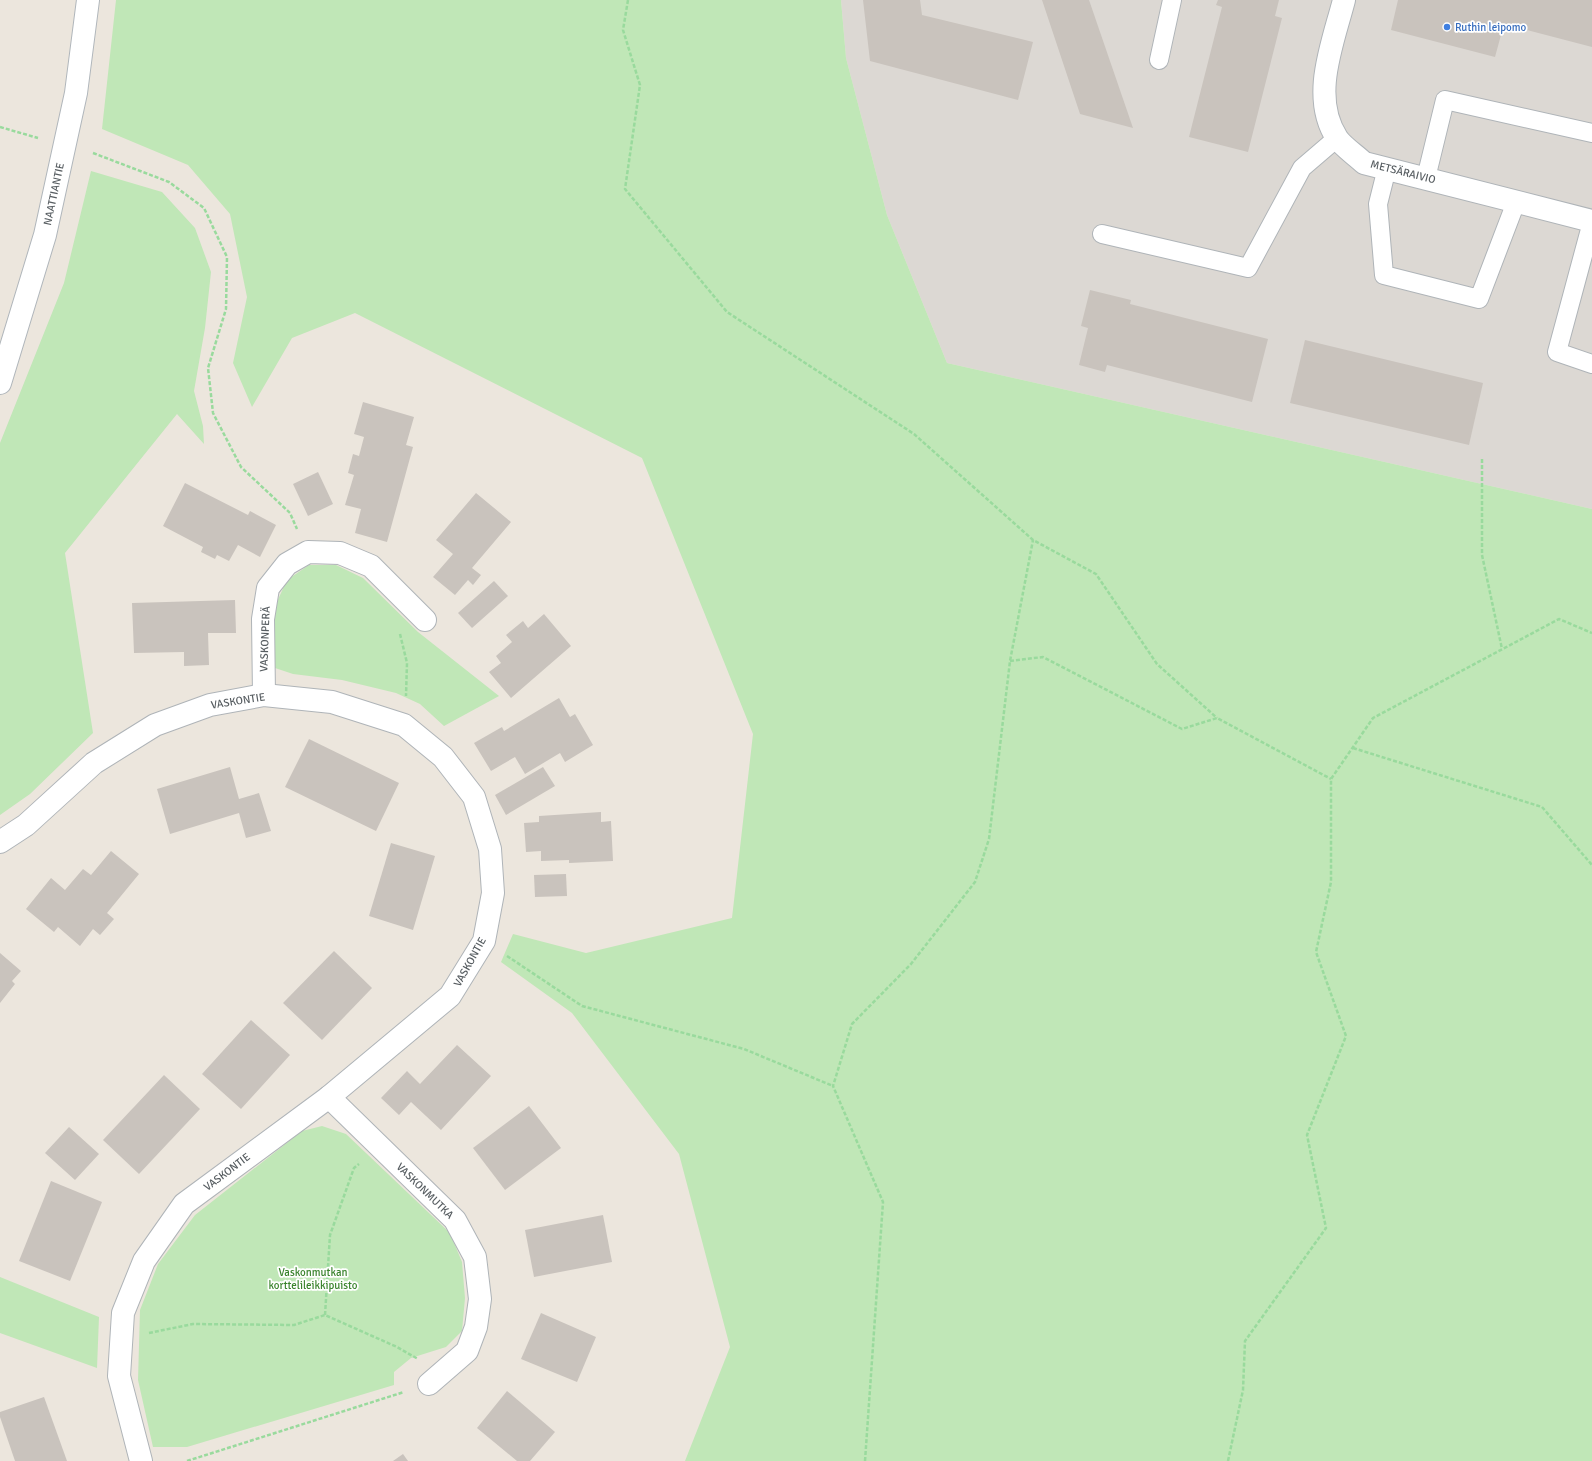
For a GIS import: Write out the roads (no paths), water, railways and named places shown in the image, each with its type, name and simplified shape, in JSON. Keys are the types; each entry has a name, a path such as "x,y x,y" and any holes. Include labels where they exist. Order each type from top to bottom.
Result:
{"street":[{"name":"NAATTIANTIE","path":"0,383 45,235 76,93 88,0"},
{"name":"METSÄRAIVIO","path":"1344,0 1324,79 1325,110 1337,138 1364,163 1592,222"},
{"name":"VASKONPERÄ","path":"264,695 263,619 268,588 287,564 308,552 340,553 371,566 426,620"},
{"name":"VASKONTIE","path":"0,842 26,826 94,764 155,725 210,705 264,695 332,702 404,725 443,758 474,797 490,849 493,893 484,941 450,996 329,1097 184,1204 144,1262 123,1313 119,1376 141,1461"},
{"name":"VASKONMUTKA","path":"329,1097 455,1220 475,1257 480,1299 476,1327 467,1351 435,1378"}],"lane":[{"path":"1159,60 1172,0"},
{"path":"1426,178 1445,100 1592,133"},
{"path":"1102,234 1248,268 1302,168 1337,138"},
{"path":"1387,168 1378,204 1384,275 1479,299 1516,202"},
{"path":"1592,222 1557,352 1592,364"}],"place":[{"name":"Ruthin leipomo","path":"1447,27"}],"park label":[{"name":"Vaskonmutkan korttelileikkipuisto","path":"313,1278"}]}
